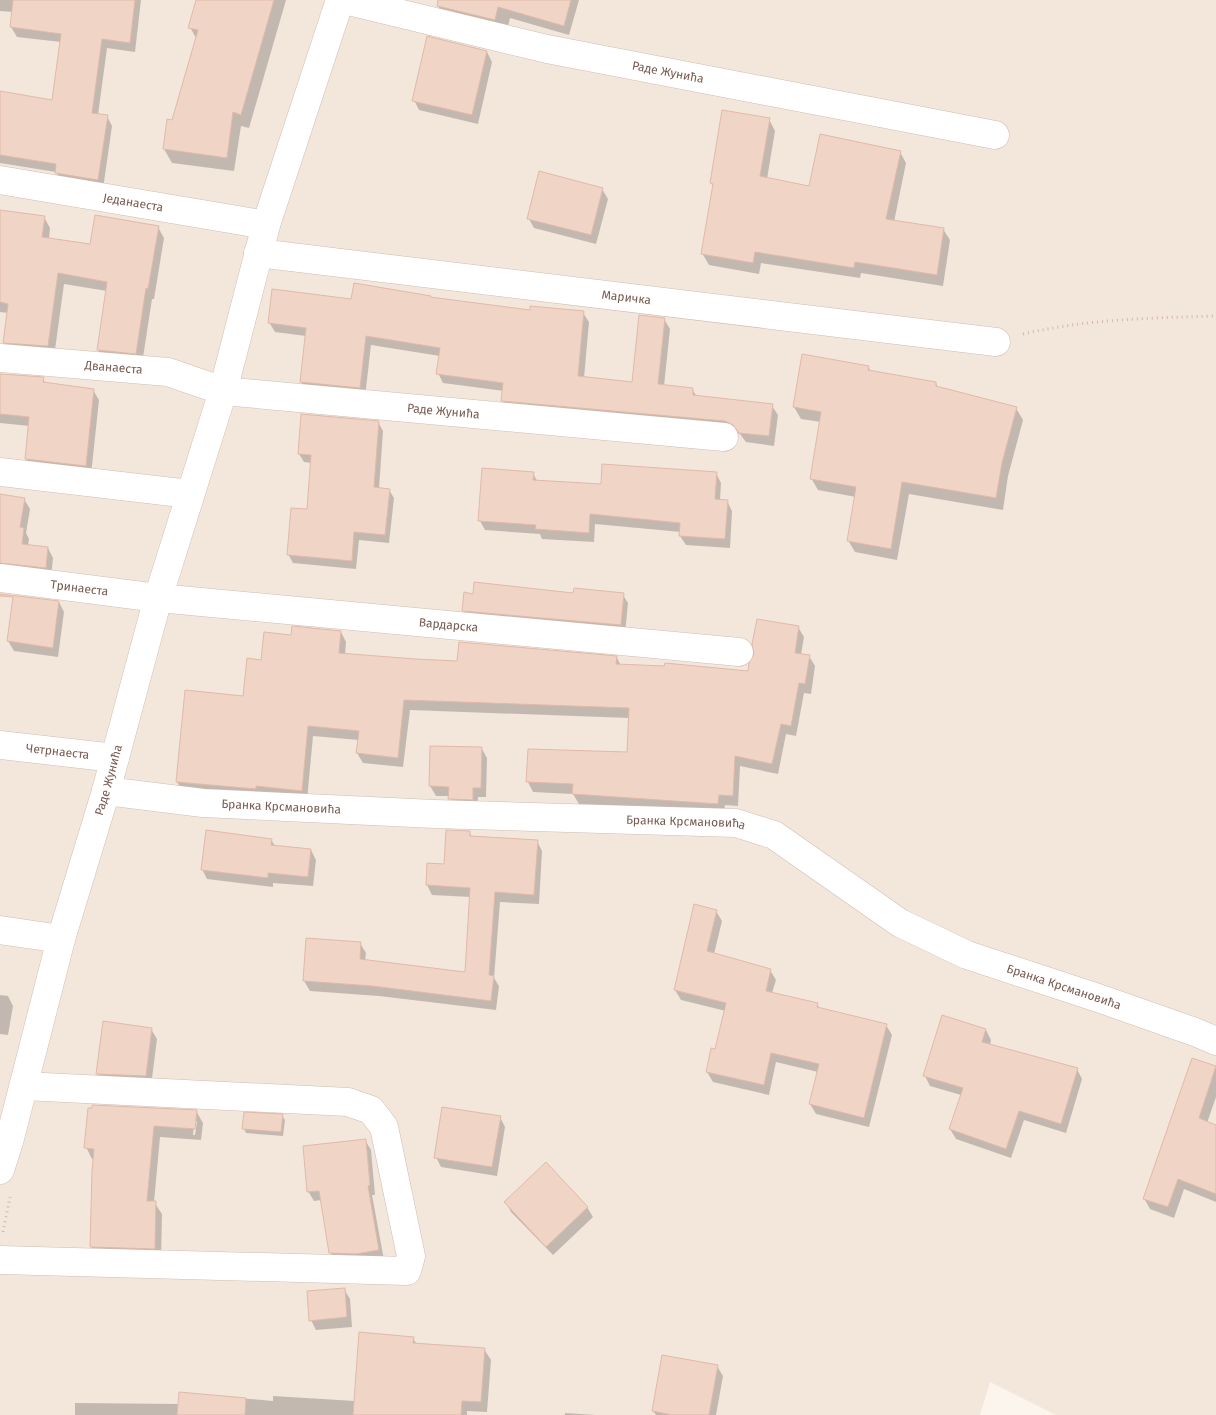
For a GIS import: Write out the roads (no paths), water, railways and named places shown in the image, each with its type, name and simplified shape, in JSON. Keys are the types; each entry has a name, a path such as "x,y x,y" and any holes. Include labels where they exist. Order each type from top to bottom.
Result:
{"street":[{"name":"Раде Жунића","path":"0,1170 24,1086 61,939 106,791 158,598 223,391 266,225 342,0 547,49 995,135"},
{"name":"Једанаеста","path":"0,180 266,225"},
{"name":"Маричка","path":"258,253 996,342"},
{"name":"Дванаеста","path":"0,358 168,372 223,391"},
{"name":"Раде Жунића","path":"223,391 724,437"},
{"path":"0,472 190,494"},
{"name":"Тринаеста","path":"0,578 158,598"},
{"name":"Вардарска","path":"158,598 739,652"},
{"name":"Четрнаеста","path":"0,745 115,758"},
{"name":"Бранка Крсмановића","path":"106,791 212,804 434,814 736,823 774,835 900,923 967,955 1129,1009 1216,1041"},
{"path":"0,930 61,939"},
{"path":"0,1260 407,1271 412,1256 384,1128 371,1110 348,1102 24,1086"}]}
